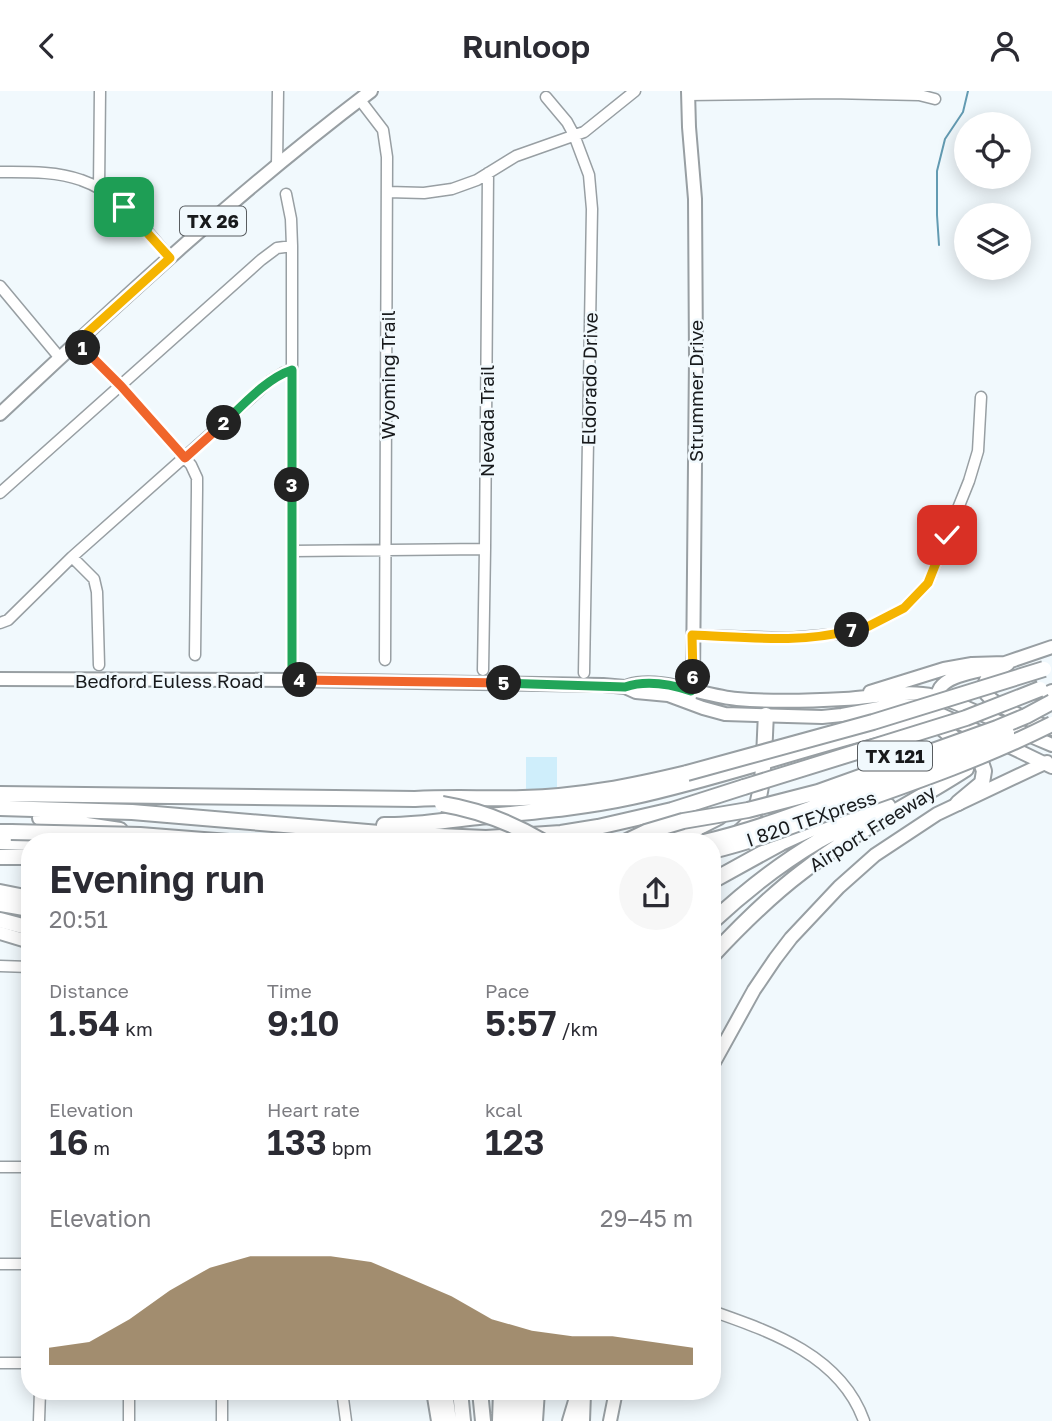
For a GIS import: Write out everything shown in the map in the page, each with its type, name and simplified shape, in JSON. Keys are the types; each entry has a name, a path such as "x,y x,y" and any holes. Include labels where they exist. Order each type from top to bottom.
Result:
{"highway":[{"path":"0,794 415,799 568,795 622,788 687,773 873,722 1048,667"},
{"path":"557,833 636,819 1048,692"},
{"path":"644,833 682,821 758,808 818,792 1026,716 1048,692"},
{"name":"TX 121","path":"689,833 743,807 974,728 1048,692"},
{"name":"I 820 TEXpress","path":"721,837 808,809 976,747 1052,710"},
{"path":"721,845 743,829 752,818 760,793 766,715"},
{"path":"317,829 330,824 396,825 629,798 915,720 934,722 980,759 984,771 982,783 958,803"},
{"path":"721,914 767,876 822,839 948,778 987,754 1052,727"},
{"name":"Airport Freeway","path":"721,946 740,926 803,871 865,829 966,769 1052,727"},
{"name":"I 820 TEXpress","path":"721,847 783,829 987,754"},
{"path":"721,876 781,843 872,802 966,769"},
{"path":"415,799 499,818 527,833"},
{"path":"0,809 132,812 374,833"},
{"path":"0,817 44,818 132,833"},
{"path":"0,857 21,857"},
{"path":"0,892 21,896"},
{"path":"0,904 21,908"},
{"path":"0,912 21,917"},
{"path":"0,920 21,926"},
{"path":"446,1400 449,1421"},
{"path":"461,1400 463,1421"},
{"path":"481,1400 482,1421"},
{"path":"500,1421 501,1400"},
{"path":"512,1421 513,1400"},
{"path":"524,1400 525,1421"},
{"path":"535,1421 536,1400"},
{"path":"563,1421 568,1400"},
{"path":"570,1421 578,1400"},
{"path":"581,1400 582,1421"}],"main road":[{"name":"TX 26","path":"0,414 170,258 277,165 371,91"},
{"name":"Strummer Drive","path":"688,93 695,196 696,357 690,697"},
{"name":"TX 26","path":"0,403 60,358"},
{"path":"935,712 938,690 950,680 1052,647"},
{"path":"843,699 937,671 972,664 1012,661"},
{"path":"1012,661 989,675 984,691 1010,711 1052,727"},
{"name":"Bedford Euless Road","path":"0,679 292,680 625,687 635,683 670,685 690,697"},
{"path":"690,697 843,699 921,693 937,696 1052,745"},
{"path":"690,697 703,708 725,714 832,716 895,705 918,706 1046,762"},
{"path":"766,715 771,700"},
{"name":"Airport Freeway","path":"721,1050 754,990 775,959 839,887 876,855 937,814 1046,762"},
{"path":"0,933 21,939"},
{"path":"434,1400 438,1421"},
{"path":"610,1421 615,1400"}],"street":[{"path":"99,188 100,91"},
{"path":"277,165 278,91"},
{"path":"388,192 424,193 452,189 477,180 516,156 584,132 635,91"},
{"path":"688,93 830,92 935,99"},
{"name":"Eldorado Drive","path":"543,94 567,122 574,135 589,175 592,209 584,673"},
{"name":"Wyoming Trail","path":"360,100 383,130 387,157 385,660"},
{"path":"0,172 46,173 81,180 99,188 121,204 170,258"},
{"name":"Nevada Trail","path":"483,670 488,173"},
{"path":"286,194 291,219 292,246 292,680"},
{"path":"0,493 261,260 277,248 292,246"},
{"path":"0,286 60,358"},
{"path":"77,342 121,386 195,471 195,655"},
{"path":"0,623 8,620 72,557 270,381 292,370"},
{"path":"692,635 788,638 837,634 869,626 904,608 928,583 970,481 978,451 981,397"},
{"path":"292,551 485,549"},
{"path":"72,557 94,579 97,592 99,665"},
{"path":"0,966 21,967"},
{"path":"0,1167 21,1167"},
{"path":"0,1263 21,1263"},
{"path":"721,1315 776,1336 820,1361 846,1390 864,1421"},
{"path":"0,1363 21,1363"},
{"path":"39,1421 40,1400"},
{"path":"129,1400 129,1421"},
{"path":"222,1400 222,1421"},
{"path":"343,1400 346,1421"}],"shaded area":[{"path":"526,757 557,757 557,789 526,793"}],"waterway":[{"path":"939,245 937,171 945,139 963,112 968,91"}],"route":[{"path":"124,207 170,258 77,342 121,386 185,458 270,381 292,370 292,680 625,687 635,683 670,685 691,691 692,635 788,638 837,634 869,626 904,608 928,583 947,535"}]}
